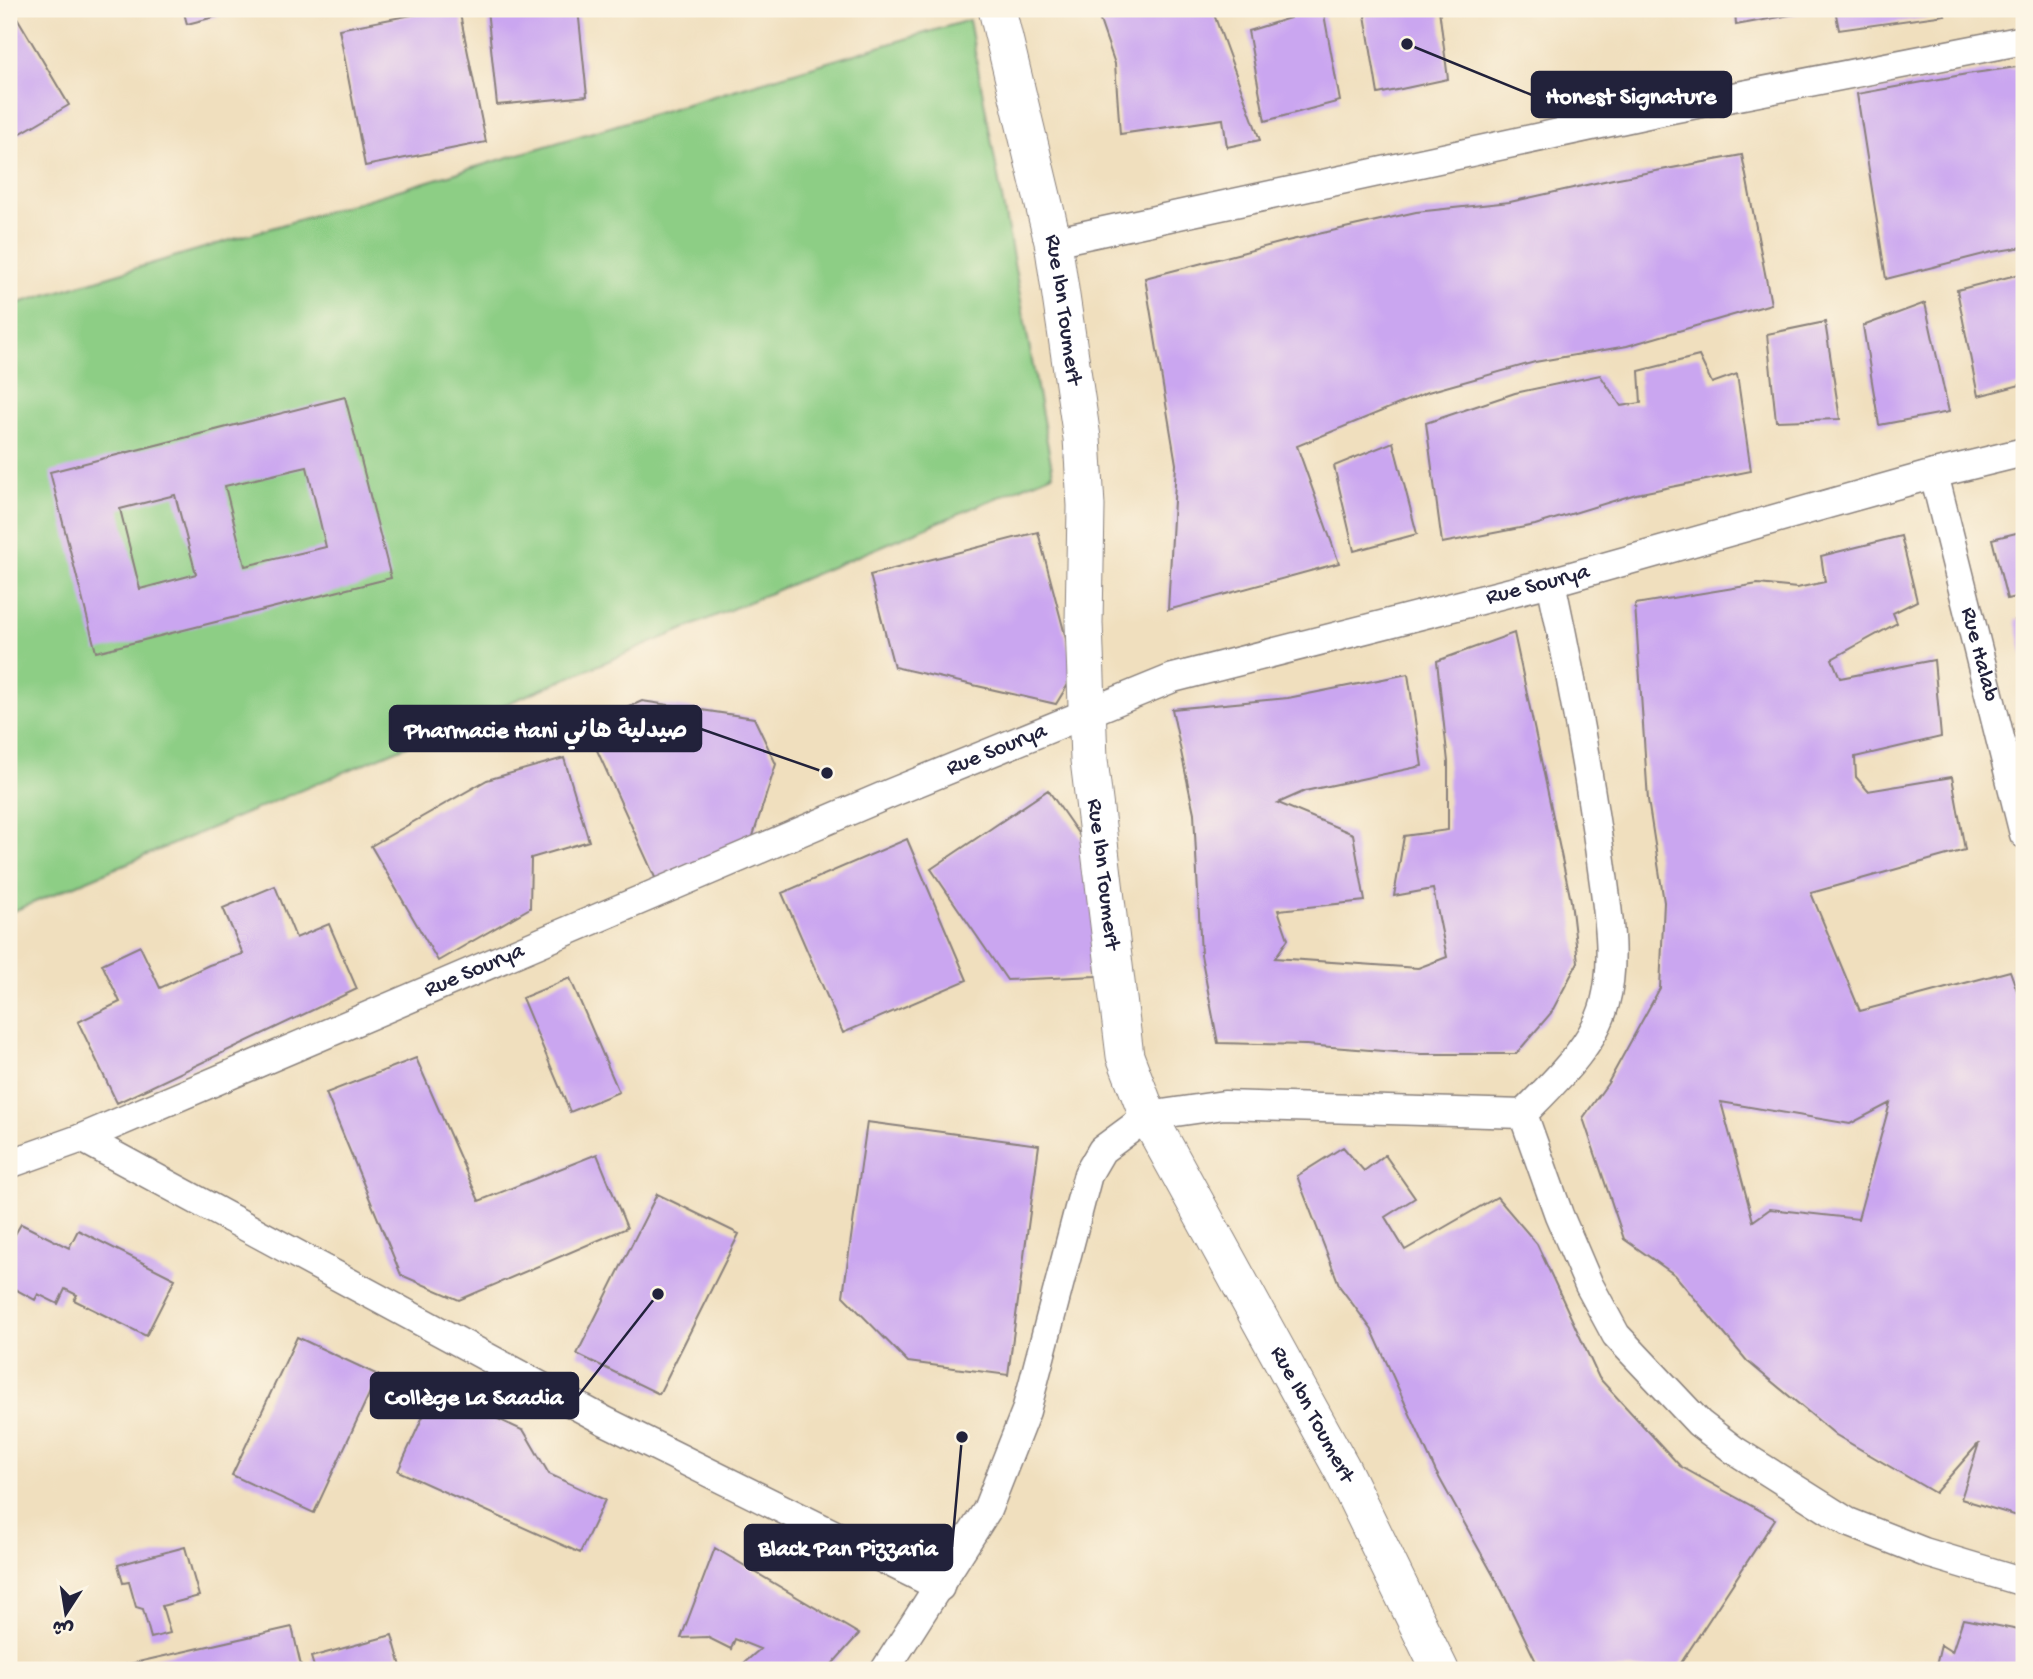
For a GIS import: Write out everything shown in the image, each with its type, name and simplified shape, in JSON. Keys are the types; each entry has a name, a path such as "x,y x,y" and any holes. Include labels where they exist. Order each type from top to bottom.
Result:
{"street":[{"name":"Rue Ibn Toumert","path":"997,9 1053,242 1082,438 1086,506 1084,623 1089,760 1125,1056 1149,1116 1342,1469 1440,1670"},
{"path":"1053,242 1666,110 2024,40"},
{"name":"Rue Sourya","path":"9,1164 82,1138 878,798 1173,678 1550,582 1934,474 2024,452"},
{"name":"Rue Halab","path":"1934,474 2024,834"},
{"path":"885,1670 987,1510 1026,1411 1088,1174 1102,1150 1149,1116 1224,1105 1523,1114 1582,1050 1605,1006 1612,965 1607,909 1584,746 1550,582"},
{"path":"1523,1114 1559,1215 1589,1285 1615,1335 1699,1423 1734,1450 1848,1522 1924,1552 2024,1582"},
{"path":"82,1138 606,1420 940,1587"}],"green space":[{"path":"969,20 1053,474 9,913 9,306"}],"building":[{"path":"9,9 12,9 69,105 9,140"},
{"path":"183,9 242,9 242,10 187,24"},
{"path":"443,9 459,9 486,142 365,166 339,29"},
{"path":"487,9 578,9 587,96 497,105"},
{"path":"1096,9 1212,9 1260,140 1227,147 1223,119 1120,134 1115,64"},
{"path":"1290,9 1323,9 1340,101 1265,121 1248,31 1290,18"},
{"path":"1364,9 1439,9 1448,79 1378,94"},
{"path":"1735,9 1807,9 1807,12 1736,25"},
{"path":"1835,9 1942,9 1945,15 1839,30"},
{"path":"2024,66 2024,247 1992,252 1886,279 1857,94"},
{"path":"1742,155 1771,304 1627,346 1535,362 1428,392 1297,446 1339,563 1168,610 1176,464 1145,278 1287,241 1416,212 1510,202"},
{"path":"2024,273 2024,384 1978,396 1957,290"},
{"path":"1925,303 1949,412 1879,425 1863,326"},
{"path":"1825,322 1840,419 1776,421 1767,334"},
{"path":"1699,356 1712,383 1737,374 1751,471 1636,494 1535,525 1442,543 1426,423 1515,393 1600,375 1621,406 1641,403 1639,371"},
{"path":"345,397 391,578 96,652 50,472","holes":["307,467 326,547 245,566 225,486","175,495 196,574 140,589 120,509"]},
{"path":"1393,442 1417,534 1354,551 1334,466"},
{"path":"2024,531 2024,595 2007,599 1992,539"},
{"path":"1038,532 1075,673 1056,704 894,667 870,575"},
{"path":"1901,536 1917,601 1893,613 1897,623 1832,659 1840,678 1934,660 1941,737 1855,757 1856,777 1868,791 1952,777 1965,850 1811,893 1860,1011 2010,971 2024,1010 2024,1518 1961,1499 1979,1443 1935,1493 1836,1435 1747,1361 1675,1275 1624,1239 1583,1118 1608,1083 1660,988 1664,902 1648,800 1635,604 1758,584 1797,588 1825,582 1821,556","holes":["1721,1102 1850,1124 1890,1103 1858,1219 1770,1209 1753,1221"]},
{"path":"2024,618 2024,656 2023,656 2015,620"},
{"path":"1514,633 1571,901 1578,962 1551,1013 1516,1054 1421,1054 1306,1045 1218,1043 1201,955 1194,813 1172,709 1288,698 1408,674 1422,766 1305,791 1278,803 1353,834 1365,901 1278,910 1288,939 1275,958 1418,968 1447,957 1433,889 1394,896 1404,836 1448,830 1448,762 1437,661"},
{"path":"642,701 754,718 776,764 752,839 657,882 586,726"},
{"path":"564,758 589,841 531,858 530,908 438,961 371,846 487,780"},
{"path":"1048,790 1091,852 1096,976 1007,980 931,869"},
{"path":"907,839 967,980 843,1033 782,893"},
{"path":"275,886 296,938 329,924 357,989 117,1103 78,1022 120,1002 102,964 140,946 160,988 209,965 243,954 223,908"},
{"path":"570,978 619,1092 570,1112 522,998"},
{"path":"416,1058 479,1201 597,1154 627,1228 459,1300 401,1275 326,1093"},
{"path":"867,1122 1039,1145 1008,1375 908,1362 843,1296"},
{"path":"1343,1147 1364,1171 1385,1155 1415,1198 1385,1217 1405,1250 1497,1197 1537,1244 1599,1378 1680,1466 1775,1519 1677,1669 1540,1670 1502,1591 1436,1472 1372,1330 1340,1287 1297,1176"},
{"path":"657,1194 739,1234 659,1394 577,1354"},
{"path":"21,1224 69,1248 78,1230 175,1279 146,1336 74,1300 77,1295 65,1289 58,1304 38,1294 35,1300 9,1286 9,1233 14,1236"},
{"path":"297,1337 378,1375 314,1513 232,1475"},
{"path":"435,1390 524,1431 549,1474 605,1500 580,1553 398,1471"},
{"path":"185,1547 199,1596 162,1606 170,1633 151,1638 143,1609 136,1607 129,1582 123,1583 118,1565"},
{"path":"715,1548 859,1634 827,1670 736,1670 760,1649 735,1639 731,1649 707,1637 681,1638"},
{"path":"1963,1619 2024,1631 2024,1670 1935,1670 1941,1645 1952,1652"},
{"path":"292,1627 302,1670 107,1670 107,1669"},
{"path":"392,1635 402,1670 315,1670 311,1657"}],"place":[{"name":"Honest Signature","path":"1407,44"},
{"name":"Pharmacie Hani صيدلية هاني","path":"827,773"},
{"name":"Collège La Saadia","path":"658,1294"},
{"name":"Black Pan Pizzaria","path":"962,1437"}]}
